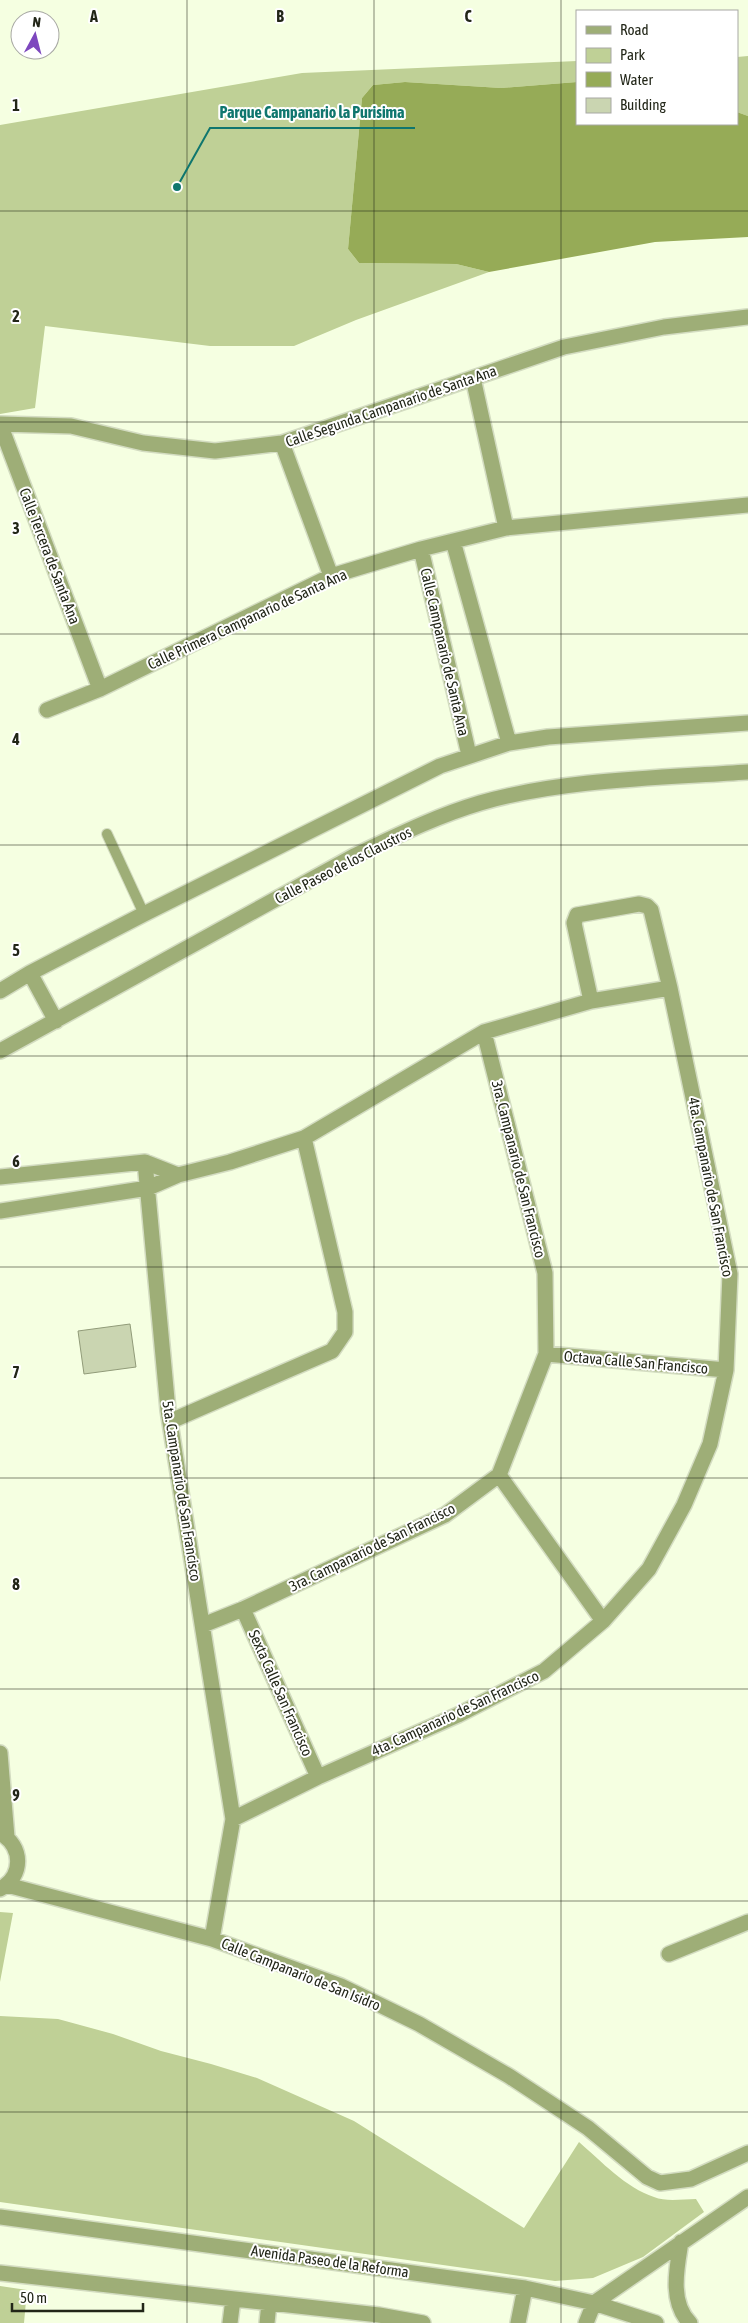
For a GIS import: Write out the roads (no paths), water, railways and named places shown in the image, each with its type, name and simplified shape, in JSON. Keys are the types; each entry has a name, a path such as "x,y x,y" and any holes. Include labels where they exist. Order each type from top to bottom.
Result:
{"street":[{"name":"Calle Segunda Campanario de Santa Ana","path":"0,424 71,426 143,443 215,451 282,443 564,348 664,326 748,317"},
{"path":"473,378 506,528"},
{"name":"Calle Tercera de Santa Ana","path":"0,424 100,689"},
{"path":"282,443 331,576"},
{"name":"Calle Primera Campanario de Santa Ana","path":"47,710 100,689 331,576 421,549 506,528 748,504"},
{"path":"453,541 509,744"},
{"name":"Calle Campanario de Santa Ana","path":"421,549 470,755"},
{"path":"0,991 30,973 144,914 440,766 470,755 509,744 548,737 748,723"},
{"name":"Calle Paseo de los Claustros","path":"0,1051 354,856 405,832 480,803 587,784 748,772"},
{"name":"4ta. Campanario de San Francisco","path":"233,1819 318,1777 458,1715 544,1671 603,1621 649,1569 684,1505 710,1444 726,1370 730,1274 670,988 651,910 647,906 639,904 577,915 574,923 591,1002"},
{"path":"30,973 56,1021"},
{"path":"0,1211 148,1188 178,1175 230,1162 304,1138 484,1032 591,1002 670,988"},
{"name":"3ra. Campanario de San Francisco","path":"203,1625 243,1609 444,1515 499,1476 546,1354 544,1273 484,1032"},
{"path":"171,1421 332,1351 345,1332 345,1312 304,1138"},
{"path":"0,1177 145,1162 178,1175"},
{"name":"5ta. Campanario de San Francisco","path":"145,1162 171,1421 233,1819"},
{"name":"Octava Calle San Francisco","path":"546,1354 726,1370"},
{"path":"499,1476 603,1621"},
{"name":"Sexta Calle San Francisco","path":"243,1609 318,1777"},
{"path":"0,1753 3,1835 14,1845 18,1855 16,1872 4,1887"},
{"path":"212,1939 233,1819"},
{"name":"Calle Campanario de San Isidro","path":"4,1887 212,1939 341,1986 419,2024 509,2076 588,2128 647,2177 660,2183 691,2179 748,2154"},
{"path":"669,1954 748,1922"},
{"path":"586,2323 594,2303 748,2197"},
{"name":"Avenida Paseo de la Reforma","path":"0,2217 525,2288 594,2303 656,2323"},
{"path":"681,2242 676,2271 676,2294 690,2323"},
{"path":"0,2273 270,2302 379,2315 423,2323"},
{"path":"518,2323 525,2288"},
{"path":"230,2323 232,2299"},
{"path":"267,2323 270,2302"}],"lane":[{"path":"107,834 144,914"}],"water":[{"path":"405,82 501,88 576,82 576,125 738,125 738,112 748,116 748,237 655,242 489,272 456,264 359,263 348,249 362,98 373,85"}],"place":[{"name":"Parque Campanario la Purisima","path":"177,187"}]}
